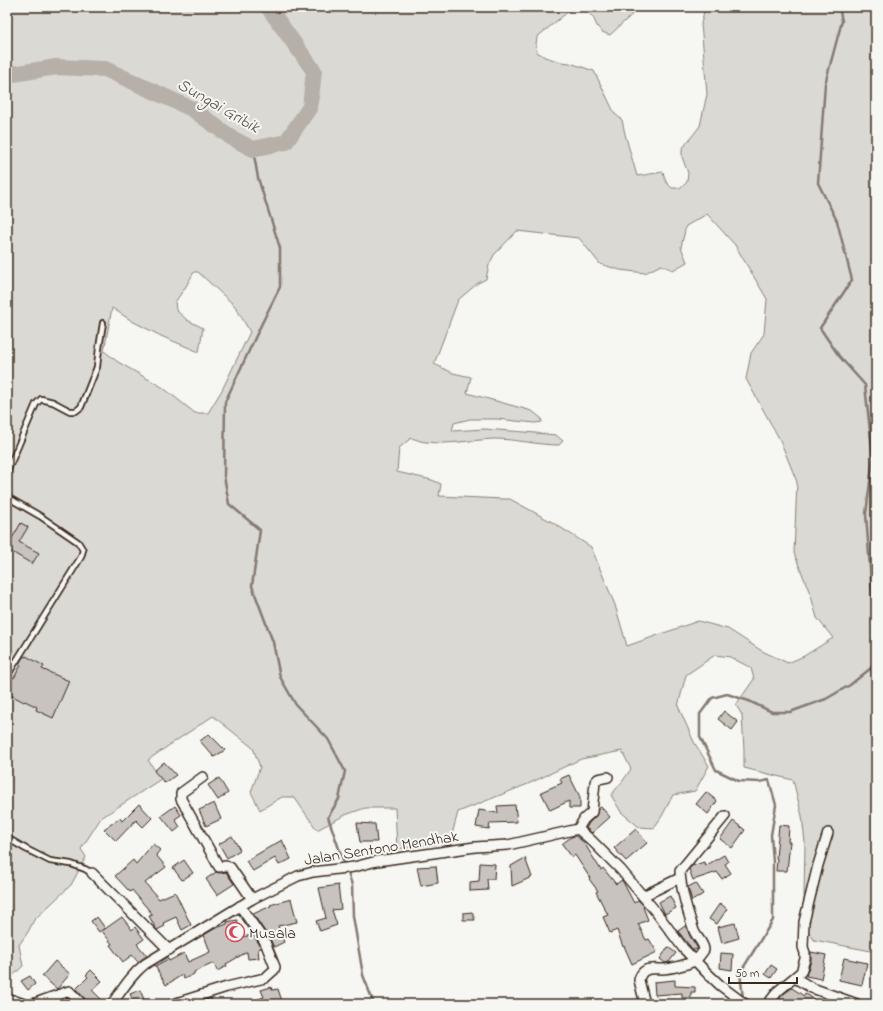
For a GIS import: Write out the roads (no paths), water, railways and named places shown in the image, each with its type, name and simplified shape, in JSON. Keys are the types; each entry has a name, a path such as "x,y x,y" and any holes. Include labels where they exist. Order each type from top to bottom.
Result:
{"street":[{"path":"203,777 181,793 181,799 219,867 230,866 252,899"},
{"path":"608,777 598,779 595,782 592,812 584,819 578,829 621,870 695,961 721,986 746,1004"},
{"path":"645,1004 639,980 640,976 646,970 675,967 695,961 704,952 705,948 694,932 684,897 680,871 725,816"},
{"name":"Jalan Sentono Mendhak","path":"112,1004 126,984 145,964 252,899 298,876 313,872 475,846 508,845 578,829"},
{"path":"768,1004 778,991 801,972 805,959 803,947 804,922 818,865 828,833"},
{"path":"92,873 170,950"},
{"path":"643,896 680,878"},
{"path":"173,1004 227,987 265,978 274,970 275,967 265,942 240,906"},
{"path":"795,978 812,988 857,1004"},
{"path":"33,1004 69,991 82,1004"},
{"path":"7,998 24,1004"}],"lane":[{"path":"7,472 36,404 41,399 53,402 70,411 76,411 81,407 97,366 103,323"},
{"path":"7,497 40,516 78,542 83,550 81,557 7,676"},
{"path":"7,838 50,861 71,864 85,868 92,873"}],"waterway":[{"name":"Sungai Gribik","path":"7,75 56,67 105,69 192,109 232,138 253,149 286,142 310,107 314,71 268,7"},
{"path":"839,7 842,21 825,84 818,183 837,221 852,280 820,328 839,356 865,385 873,458 866,514 872,596 876,618"},
{"path":"253,149 258,178 280,248 280,287 225,402 224,476 229,504 260,530 252,586 273,642 280,677 296,705 328,739 345,771 339,799 328,817 345,866"},
{"path":"743,998 740,973 773,920 773,862 771,835 776,805 769,780 760,782 739,781 716,770 700,737 700,714 712,698 727,694 749,701 772,712 790,712 826,699 850,685 871,668 876,660"},
{"path":"871,668 876,691"},
{"path":"347,870 352,885 353,916 363,975 374,1004"}],"place":[{"name":"Musala","path":"235,932"}]}
